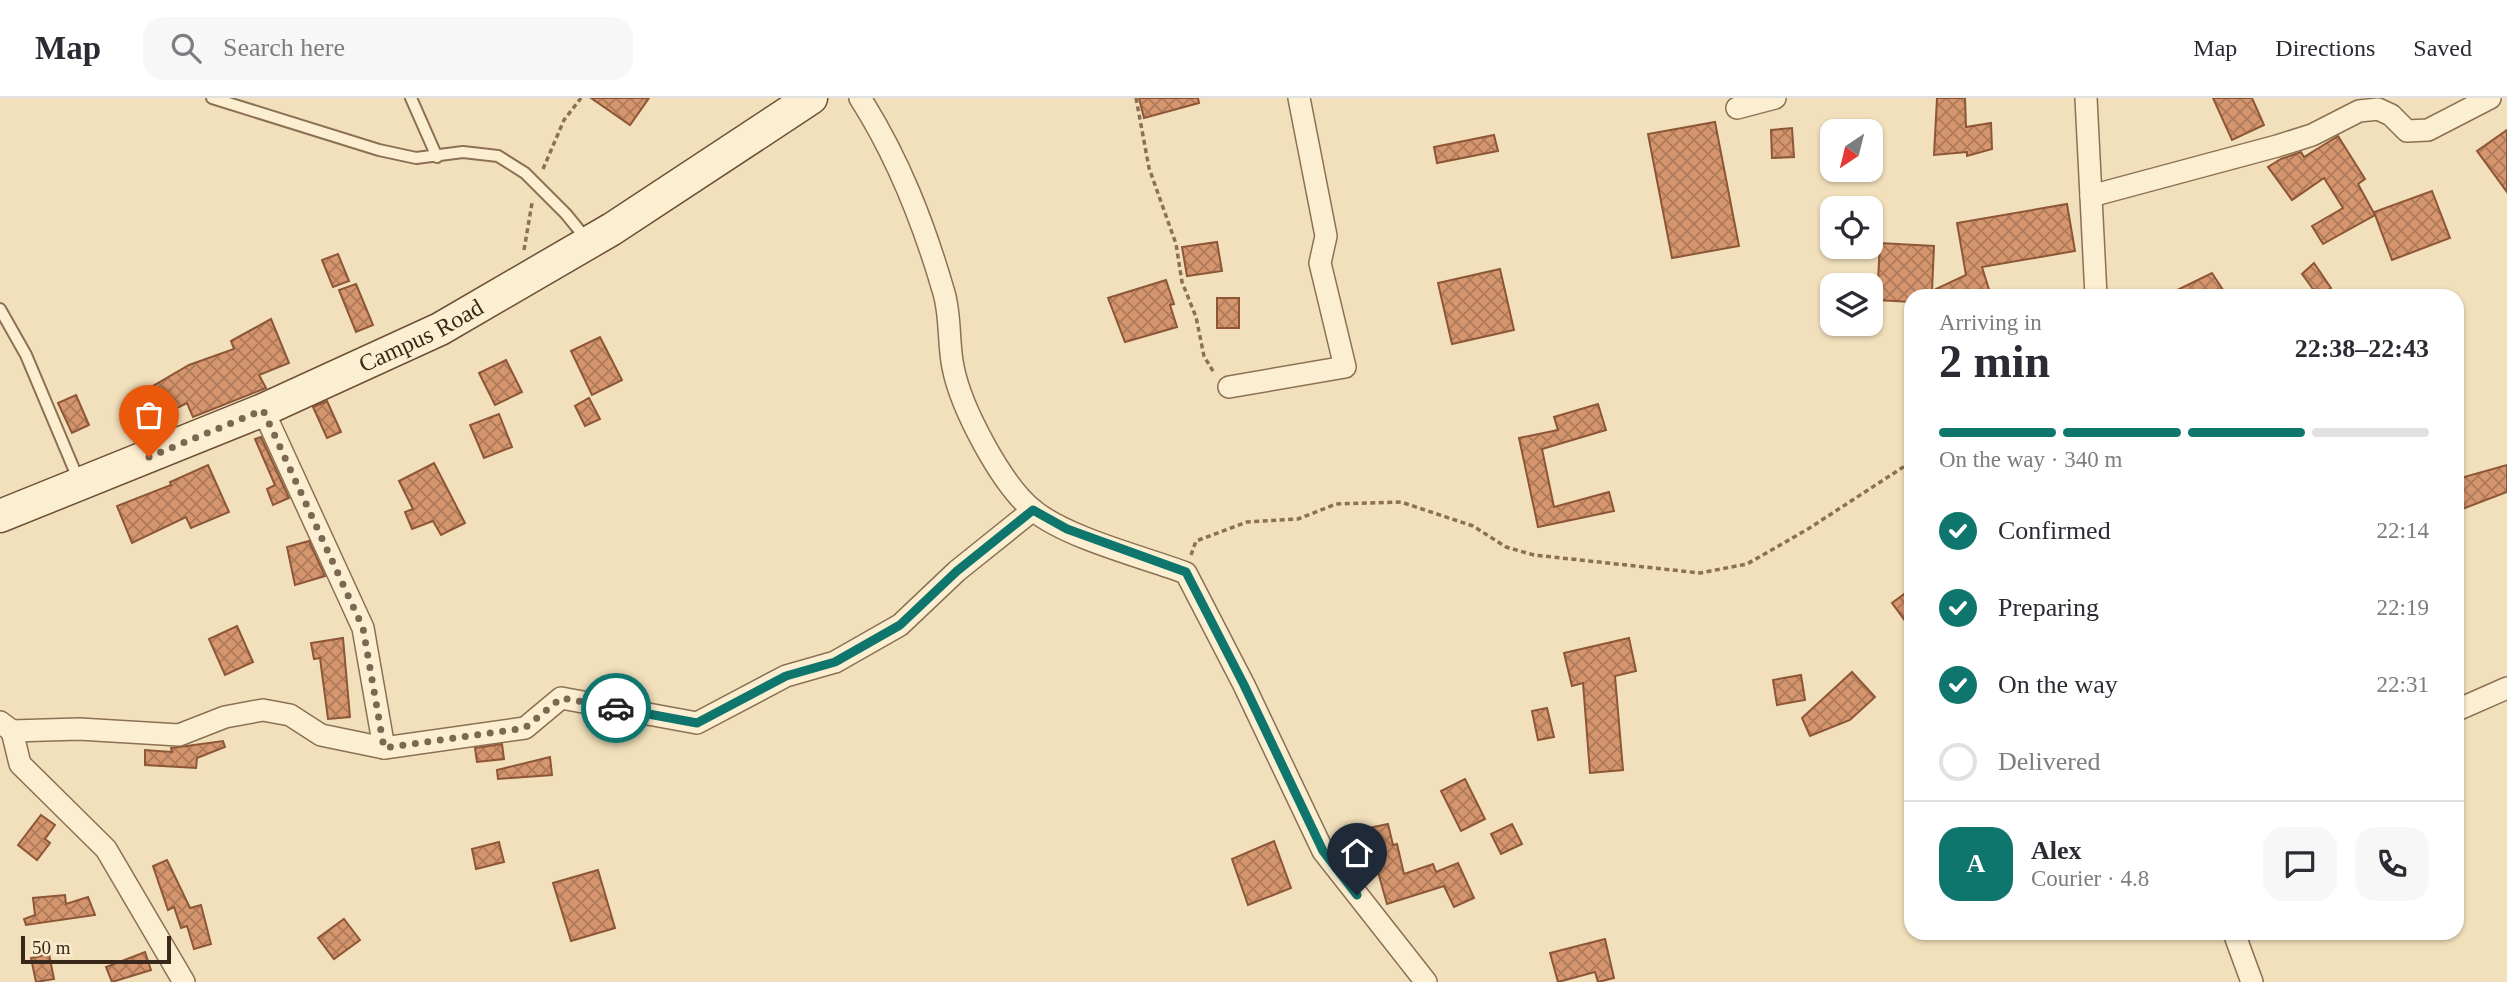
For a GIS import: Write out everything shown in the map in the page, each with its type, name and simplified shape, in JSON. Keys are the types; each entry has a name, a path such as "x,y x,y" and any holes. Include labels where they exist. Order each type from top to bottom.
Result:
{"street":[{"name":"Campus Road","path":"0,516 263,410 440,329 589,243 811,98"},
{"path":"860,98 886,139 917,209 945,297 953,369 981,438 1001,475 1033,510 1067,529 1186,572 1244,685 1323,851 1426,982"},
{"path":"1229,387 1345,367 1320,263 1326,236 1299,98"},
{"path":"1737,108 1775,98"},
{"path":"2086,98 2096,289"},
{"path":"2091,196 2312,135 2358,111 2378,109 2391,116 2407,131 2428,130 2490,98"},
{"path":"263,410 363,628 384,748"},
{"path":"184,982 106,849 20,764 6,727 179,735 225,717 263,710 290,715 321,735 384,748 525,728 561,698 697,723 786,676 835,662 900,625 957,571 1033,510"},
{"path":"2464,707 2507,688"},
{"path":"2237,940 2252,982"}],"lane":[{"path":"212,98 379,150 416,158 485,153 513,164 566,214 589,243"},
{"path":"411,98 438,157"},
{"path":"0,309 26,355 80,485"}],"path":[{"path":"1136,98 1149,168 1176,244 1182,282 1196,317 1204,356 1208,365 1229,387"},
{"path":"1186,572 1196,541 1247,522 1298,519 1336,504 1401,502 1473,526 1506,547 1534,555 1700,573 1747,564 1808,529 1904,467"}],"building":[{"path":"591,98 649,98 630,125"},
{"path":"1139,98 1198,98 1199,103 1144,118"},
{"path":"1937,98 1965,98 1966,127 1991,123 1992,149 1967,156 1967,152 1934,155"},
{"path":"2213,98 2252,98 2264,125 2232,140"},
{"path":"1715,122 1739,246 1672,258 1648,134"},
{"path":"1792,128 1794,157 1772,158 1771,130"},
{"path":"2507,130 2507,192 2477,151"},
{"path":"1494,135 1498,151 1437,163 1434,147"},
{"path":"2338,136 2365,179 2358,184 2375,215 2323,244 2312,226 2343,208 2324,178 2292,200 2268,167 2301,152 2304,157"},
{"path":"2432,191 2450,238 2392,260 2374,212"},
{"path":"2067,204 2075,251 1982,267 1989,289 1936,289 1966,275 1957,223"},
{"path":"1217,242 1222,271 1187,276 1182,247"},
{"path":"1883,243 1934,246 1932,289 1904,289 1904,302 1883,300 1883,273 1878,273 1879,259 1883,259"},
{"path":"338,254 349,281 333,287 322,260"},
{"path":"2314,263 2331,288 2313,289 2302,274"},
{"path":"1500,269 1514,330 1452,344 1438,283"},
{"path":"2212,273 2222,289 2179,289"},
{"path":"1166,280 1174,304 1170,305 1177,327 1125,342 1108,298"},
{"path":"356,284 373,325 356,332 339,290"},
{"path":"1217,298 1239,298 1239,328 1217,328"},
{"path":"271,319 289,363 259,375 266,388 193,417 187,403 161,416 148,389 189,365 234,349 231,341"},
{"path":"600,337 622,380 592,395 571,351"},
{"path":"506,360 522,392 495,405 479,373"},
{"path":"76,395 89,425 72,433 58,403"},
{"path":"589,398 600,419 585,426 575,406"},
{"path":"327,401 341,432 327,438 313,407"},
{"path":"1598,404 1606,430 1542,449 1554,507 1609,492 1614,511 1538,527 1519,438 1558,430 1554,417"},
{"path":"499,414 512,447 484,458 470,425"},
{"path":"261,437 289,498 273,505 267,489 275,485 255,439"},
{"path":"434,463 465,523 441,535 433,521 412,529 405,512 413,509 399,481"},
{"path":"208,465 229,512 191,528 186,517 132,543 117,506 171,485 170,482"},
{"path":"2507,465 2507,492 2464,508 2464,477"},
{"path":"309,541 325,576 295,585 287,547"},
{"path":"1904,594 1904,619 1892,603"},
{"path":"237,626 253,662 225,675 209,639"},
{"path":"343,638 350,717 328,719 320,658 314,659 311,643"},
{"path":"1629,638 1636,671 1615,676 1623,770 1590,773 1583,683 1572,686 1564,653"},
{"path":"1852,672 1875,697 1850,720 1810,736 1802,718"},
{"path":"1801,675 1805,700 1777,705 1773,680"},
{"path":"1547,708 1554,737 1538,740 1532,711"},
{"path":"223,741 225,747 197,758 196,768 145,765 145,750 172,752 171,748"},
{"path":"502,744 504,759 477,762 475,748"},
{"path":"550,757 552,775 498,779 497,770"},
{"path":"1465,779 1485,819 1461,831 1441,791"},
{"path":"41,815 55,825 45,839 50,843 37,860 18,845"},
{"path":"1388,824 1393,845 1397,844 1404,874 1433,864 1436,872 1458,863 1474,898 1454,907 1444,886 1387,904 1378,872 1374,873 1368,846 1362,847 1359,830"},
{"path":"1512,824 1522,844 1501,854 1491,834"},
{"path":"1274,841 1291,888 1248,905 1232,859"},
{"path":"499,842 504,862 476,869 472,849"},
{"path":"167,860 190,908 201,905 211,944 194,949 187,926 181,928 174,907 168,910 153,866"},
{"path":"598,870 615,928 571,941 553,883"},
{"path":"65,895 66,904 88,897 95,915 26,925 24,919 35,915 33,898"},
{"path":"344,919 360,940 334,959 318,938"},
{"path":"1605,939 1614,978 1598,982 1595,972 1558,982 1550,953"},
{"path":"145,952 151,970 112,982 106,967"},
{"path":"49,954 54,979 36,982 31,958"}],"way so far":[{"path":"149,457 263,410 363,628 384,748 525,728 561,698 616,708"}],"route":[{"path":"616,708 697,723 739,704 786,676 835,662 900,625 957,571 1033,510 1067,529 1186,572 1244,685 1323,851 1357,895"}]}
